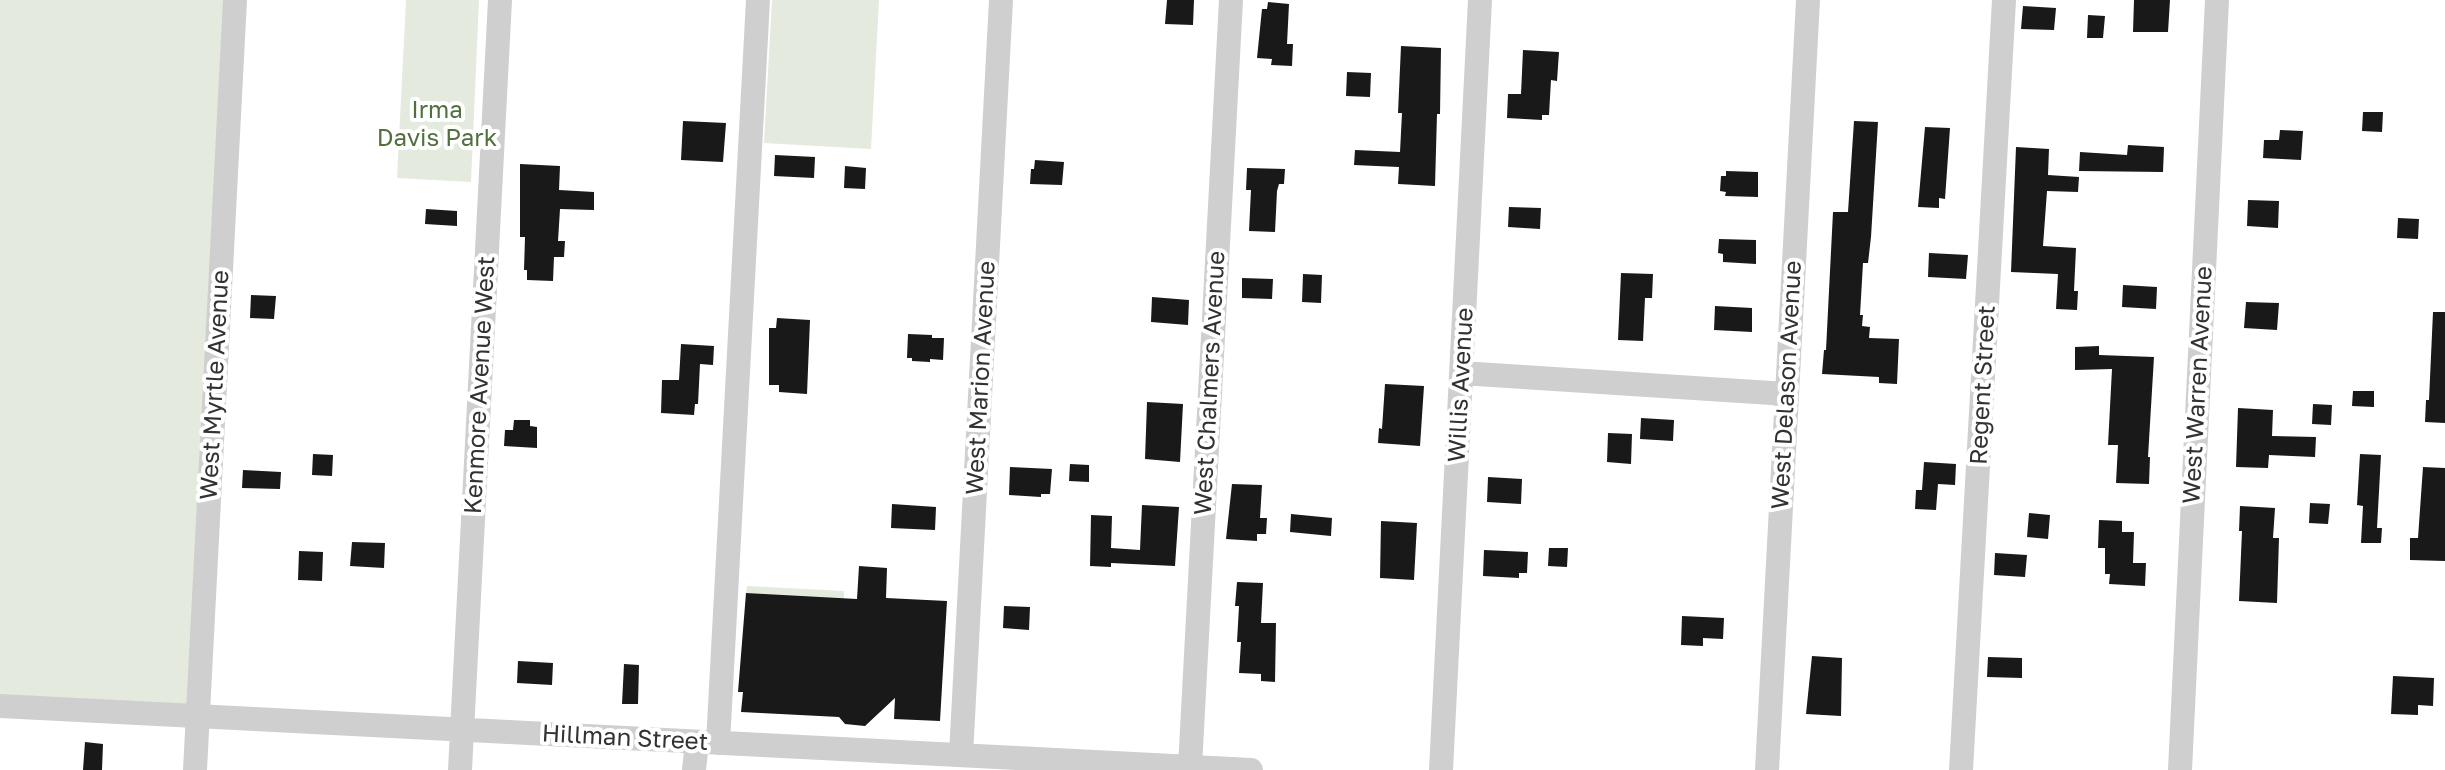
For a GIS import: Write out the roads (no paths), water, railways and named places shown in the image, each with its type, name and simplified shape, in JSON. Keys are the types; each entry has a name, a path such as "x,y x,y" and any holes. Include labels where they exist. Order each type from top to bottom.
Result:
{"street":[{"name":"West Myrtle Avenue","path":"195,770 235,0"},
{"name":"Kenmore Avenue West","path":"460,770 500,0"},
{"path":"694,770 707,742 758,0"},
{"name":"West Marion Avenue","path":"961,755 1001,0"},
{"name":"West Chalmers Avenue","path":"1190,767 1231,0"},
{"name":"Willis Avenue","path":"1441,770 1480,0"},
{"name":"West Delason Avenue","path":"1767,770 1808,0"},
{"name":"Regent Street","path":"1961,770 2004,0"},
{"name":"West Warren Avenue","path":"2180,770 2217,0"},
{"path":"1461,373 1787,394"},
{"name":"Hillman Street","path":"0,706 707,742 844,760 961,755 1108,766 1251,770"}],"park label":[{"name":"Irma Davis Park","path":"437,124"}]}
